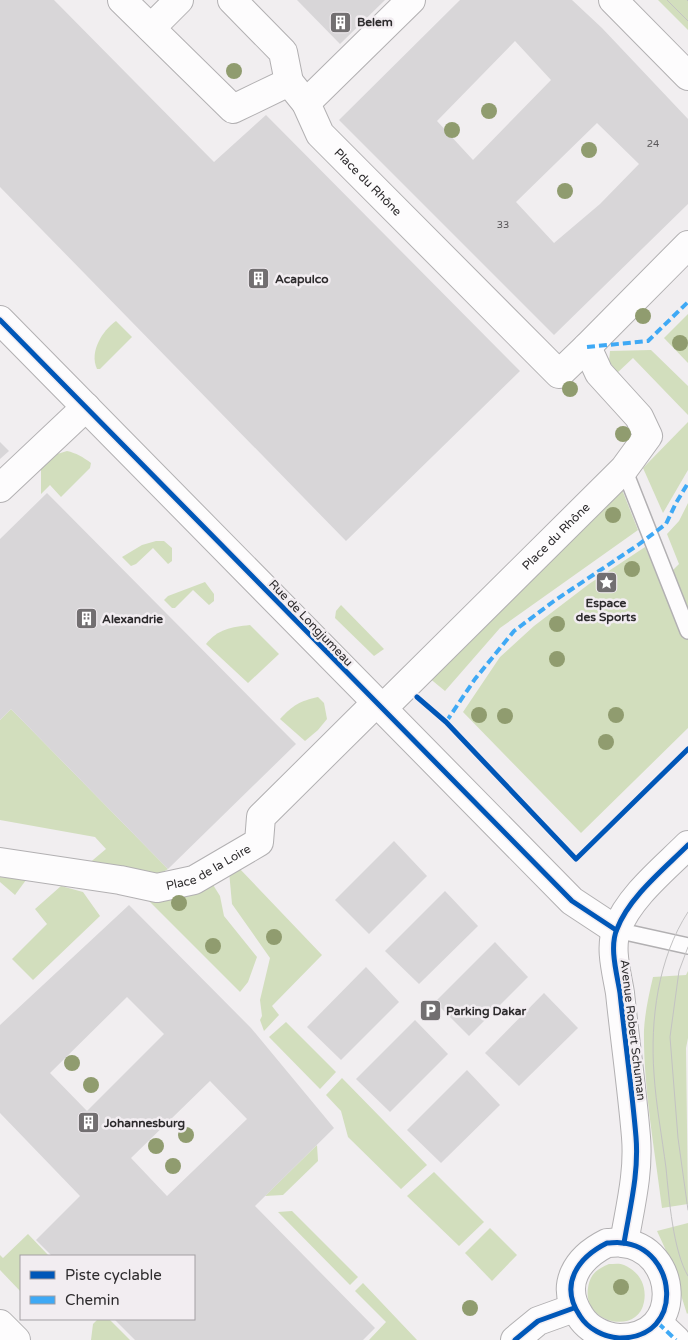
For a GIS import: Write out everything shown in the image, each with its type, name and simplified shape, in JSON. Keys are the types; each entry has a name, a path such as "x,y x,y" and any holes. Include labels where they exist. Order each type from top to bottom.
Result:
{"street":[{"path":"122,0 233,109 289,82"},
{"path":"151,28 178,0"},
{"name":"Place du Rhône","path":"232,0 283,52 289,82 306,103 320,134 558,374 688,245"},
{"path":"306,103 411,0"},
{"path":"613,0 688,76"},
{"name":"Rue de Longjumeau","path":"0,320 572,901 616,930"},
{"name":"Place du Rhône","path":"379,706 624,469 648,436 639,417 599,373 587,347"},
{"path":"0,488 86,407"},
{"name":"Place de la Loire","path":"0,862 120,880 157,888 194,880 258,842 261,817 379,706"},
{"name":"Avenue Robert Schuman","path":"624,1242 636,1176 636,1139 619,986 614,958 616,930 636,900 688,846"},
{"path":"624,1242 640,1248 653,1258 662,1271 667,1288 667,1332 644,1333 628,1338 612,1338 596,1331 584,1322 574,1308 571,1292 573,1276 580,1261 592,1250 607,1243 624,1242"},
{"path":"515,1340 538,1321 574,1308"}],"lane":[{"path":"624,469 688,631"},
{"path":"616,930 688,946"}],"green space":[{"path":"658,0 688,0 688,30"},
{"path":"688,314 688,363 664,338"},
{"path":"116,321 132,337 100,369 97,369 95,356 98,342 106,330"},
{"path":"651,350 688,386 688,415 633,358 617,373 609,361 610,351"},
{"path":"688,422 688,470 663,513 643,468"},
{"path":"67,451 91,463 90,468 61,497 50,485 41,494 41,468 54,455"},
{"path":"621,487 638,530 500,628 445,691 428,677"},
{"path":"688,503 688,728 581,833 463,712 500,657 534,626 589,584 645,547 661,582 679,564 667,534 679,521"},
{"path":"164,541 172,548 172,561 168,564 153,548 136,564 131,566 122,557 142,545"},
{"path":"205,582 214,594 214,601 209,605 193,590 175,608 172,608 164,600 168,596"},
{"path":"341,605 384,649 374,656 335,618 336,611"},
{"path":"250,625 279,654 248,683 206,644 220,632"},
{"path":"318,697 324,703 327,719 305,741 280,719 297,704"},
{"path":"11,709 168,869 158,875 87,865 106,849 95,837 0,820 0,720"},
{"path":"239,868 322,955 272,1006 279,1015 264,1031 260,1020 262,1016 260,1000 270,958 232,904 229,871"},
{"path":"0,877 26,880 15,895 0,882"},
{"path":"210,880 220,896 224,916 257,957 248,982 240,992 144,896"},
{"path":"61,886 83,892 100,916 33,980 12,959 47,924 35,909"},
{"path":"688,971 688,1038 686,1048 688,1204 662,1208 647,1096 644,1030 647,1003 653,977 686,975"},
{"path":"286,1022 336,1072 320,1089 269,1037"},
{"path":"342,1078 427,1165 401,1189 348,1137 341,1111 326,1095"},
{"path":"317,1145 318,1161 283,1195 265,1196"},
{"path":"434,1172 484,1222 459,1246 407,1196"},
{"path":"292,1211 358,1277 350,1285 278,1212"},
{"path":"688,1223 687,1314 669,1257 657,1231"},
{"path":"490,1228 517,1255 492,1281 465,1253"},
{"path":"28,1234 48,1255 20,1255 20,1291 0,1270 0,1255 3,1258"},
{"path":"609,1264 621,1264 630,1268 641,1280 645,1296 644,1302 640,1313 632,1319 622,1322 602,1317 593,1310 588,1300 588,1288 592,1276"},
{"path":"363,1283 417,1340 369,1340 386,1322 355,1291"},
{"path":"97,1320 110,1320 130,1340 91,1340 93,1324"}],"building":[{"name":"Acapulco","path":"0,0 54,0 214,162 266,115 520,371 346,541 0,187"},
{"name":"Belem","path":"297,0 385,0 340,44"},
{"path":"460,0 572,0 602,28 688,119 688,204 554,335 339,120","holes":["515,41 551,80 473,160 437,121","597,123 639,164 600,204 554,243 516,202"]},
{"path":"0,442 9,451 0,459"},
{"name":"Alexandrie","path":"47,493 296,744 168,869 11,709 0,720 0,539"},
{"path":"394,841 427,876 369,934 335,900"},
{"path":"445,891 478,926 419,984 385,951"},
{"name":"Johannesburg","path":"129,905 251,1028 334,1128 255,1206 375,1328 363,1340 135,1340 115,1320 195,1320 195,1255 51,1255 36,1240 80,1196 0,1113 0,1025","holes":["127,997 164,1034 87,1111 50,1073","210,1081 247,1119 167,1196 131,1158"]},
{"path":"495,942 528,977 469,1036 435,1002"},
{"path":"366,967 399,1002 341,1060 307,1027"},
{"path":"544,993 578,1028 519,1086 485,1053"},
{"path":"415,1020 448,1054 390,1112 356,1079"},
{"path":"467,1070 500,1105 441,1163 407,1130"}],"tram line":[{"path":"667,0 688,21"},
{"path":"688,912 669,949 663,969 658,990 653,1032 656,1097 672,1224 679,1253 688,1276"},
{"path":"688,947 679,971 670,1037 678,1138 688,1210"}],"marked path":[{"path":"587,347 648,341 688,302"},
{"path":"446,722 475,679 514,631 554,601 666,524 688,483"},
{"path":"658,1323 676,1340"}],"cycle path":[{"path":"0,320 572,901 616,930"},
{"path":"417,697 446,722 576,859 688,749"},
{"path":"624,1243 633,1190 637,1150 620,993 614,961 615,936 623,917 638,895 688,845"},
{"path":"607,1243 620,1243 640,1248 654,1260 663,1275 667,1292 664,1309 656,1324 641,1334 619,1338 602,1334 583,1321 574,1305 571,1294 571,1283 574,1274 587,1256 607,1243"},
{"path":"515,1340 538,1321 574,1308"}],"place":[{"name":"Belem","path":"341,22"},
{"name":"Acapulco","path":"259,279"},
{"name":"Espace des Sports","path":"606,582"},
{"name":"Alexandrie","path":"86,619"},
{"name":"Parking Dakar","path":"430,1011"},
{"name":"Johannesburg","path":"88,1123"}]}
